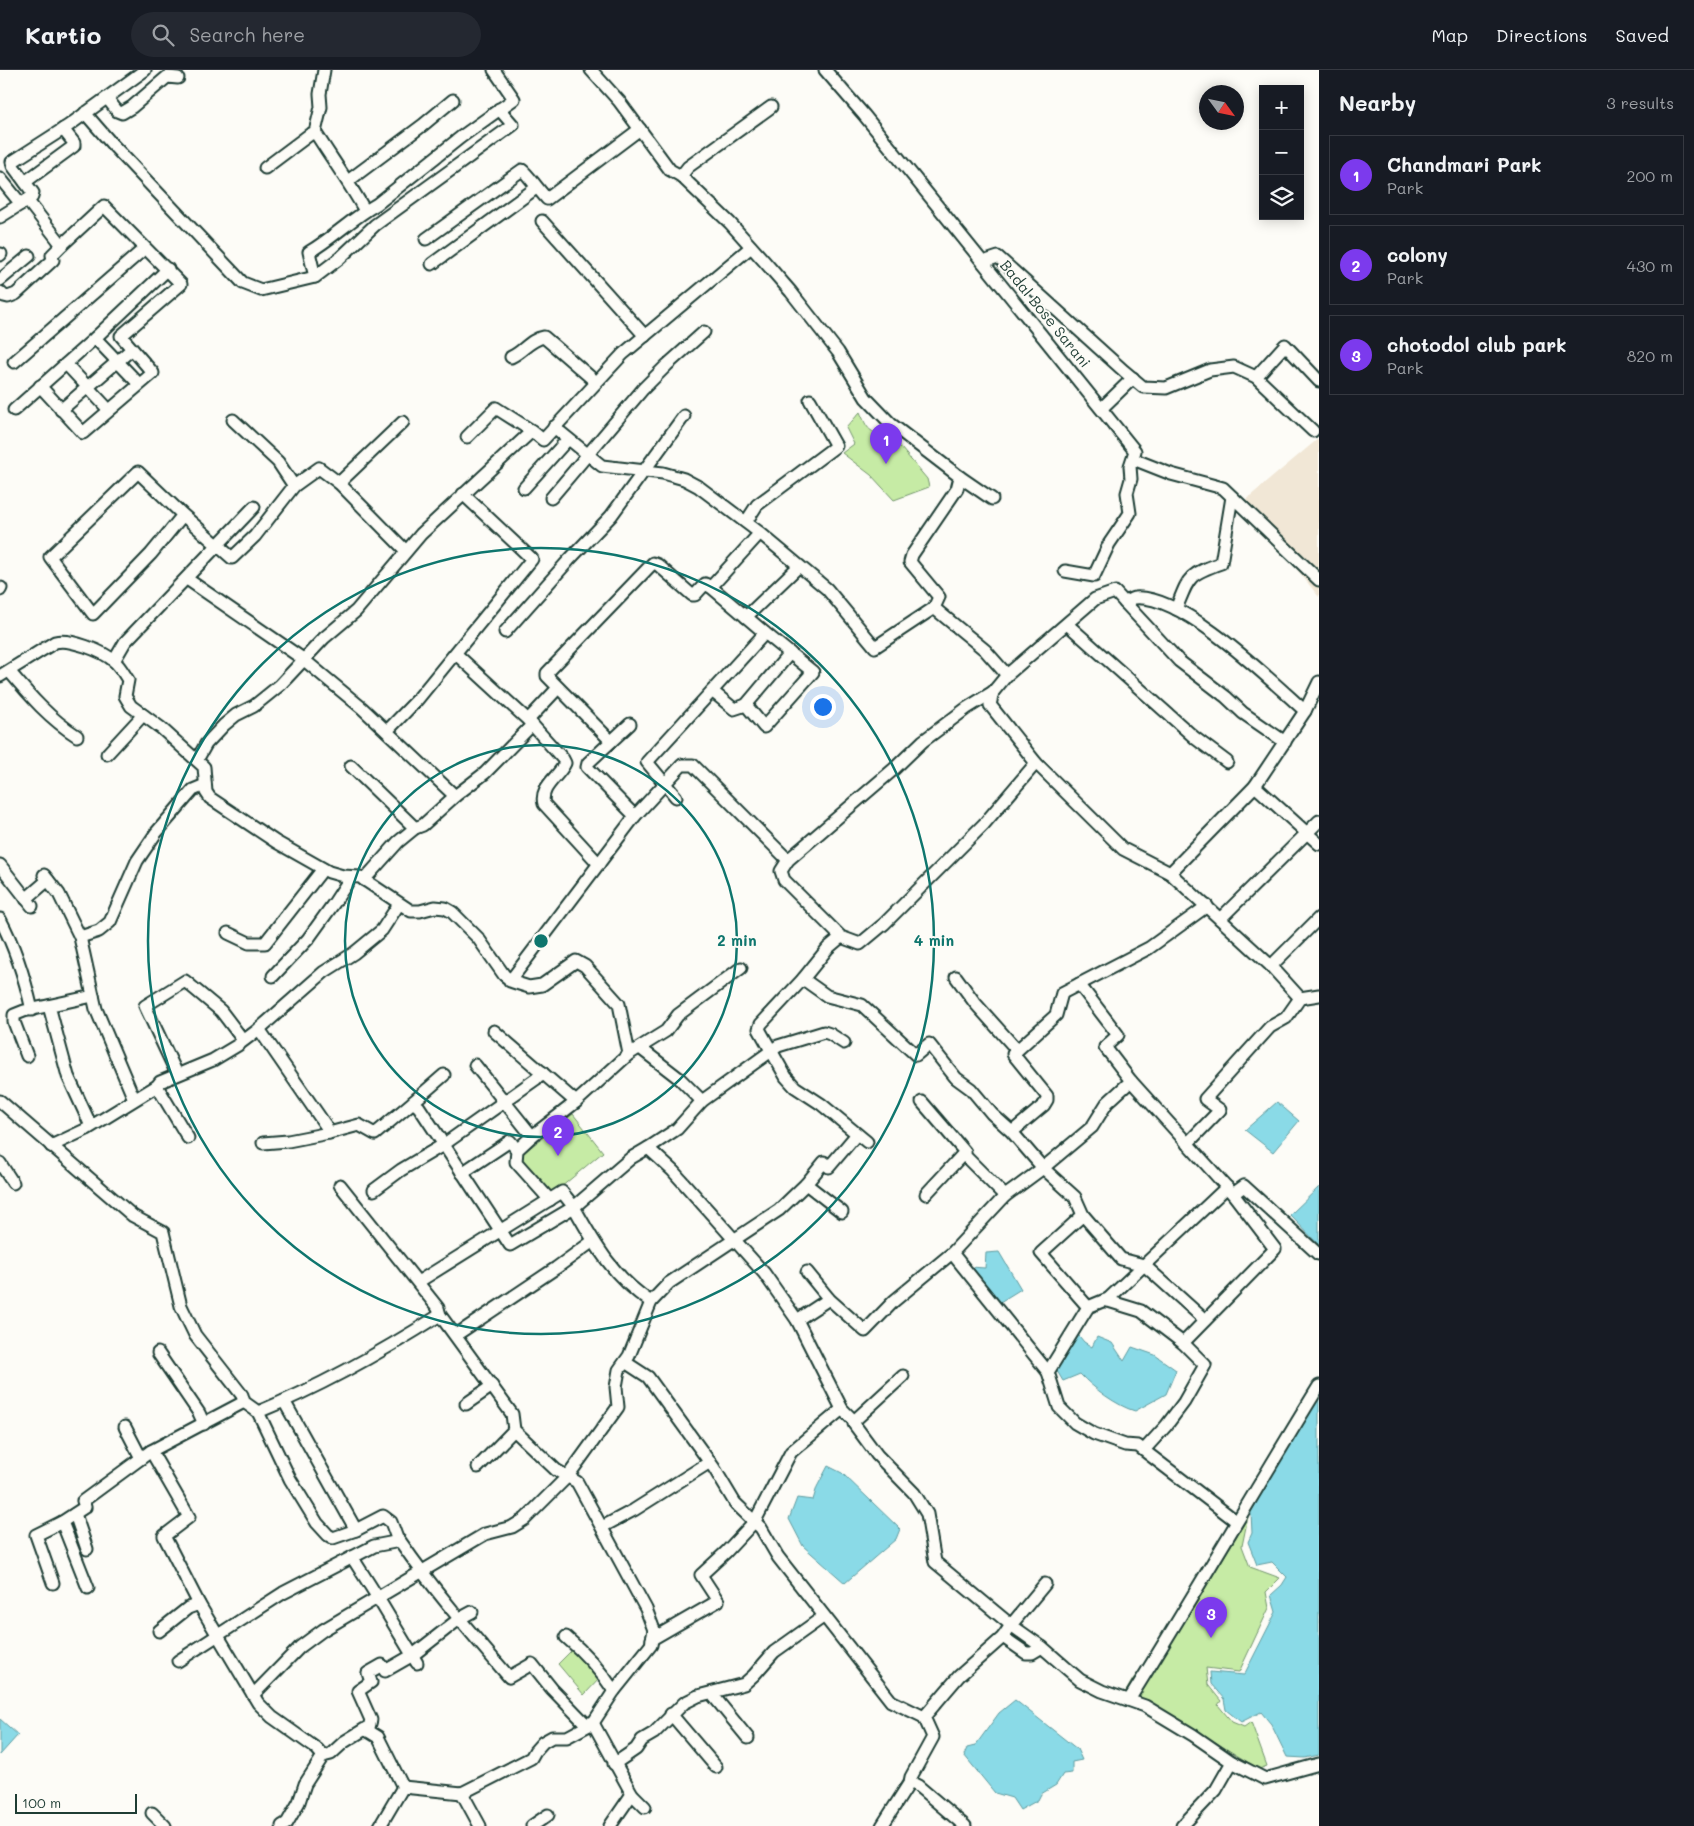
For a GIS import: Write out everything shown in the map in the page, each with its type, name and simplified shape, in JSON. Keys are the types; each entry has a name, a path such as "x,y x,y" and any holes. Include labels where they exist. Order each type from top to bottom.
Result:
{"street":[{"path":"2,212 24,202 32,197 33,193 12,162 63,129 146,70 156,85"},
{"path":"324,70 320,94 321,107 315,132 365,210"},
{"path":"315,278 309,252 328,241 365,210 377,204 461,137 514,98 494,70"},
{"path":"591,70 620,101 670,170 681,176 730,223 791,292 838,352 866,398 891,424 992,499"},
{"name":"Badal Bose Sarani","path":"825,70 864,115 1135,451 1130,466 1131,479 1127,493 1130,513 1109,544 1094,576 1066,571"},
{"path":"107,98 117,111 122,113 132,107 167,77 178,78"},
{"path":"348,181 453,100"},
{"path":"681,176 688,167 771,107"},
{"path":"86,113 111,143 243,282 261,290 315,278 340,258 375,225 513,125 499,109"},
{"path":"25,182 74,146 74,143 63,129"},
{"path":"426,239 522,170 526,172 536,188 547,199 640,129"},
{"path":"265,168 315,132"},
{"path":"0,178 62,245"},
{"path":"432,264 536,188"},
{"path":"0,292 8,297 16,294 53,260 52,255 104,206 181,284 121,336 153,373 83,433 40,386"},
{"path":"542,221 645,336"},
{"path":"467,437 496,408 543,440 623,354 752,247"},
{"path":"14,362 145,248"},
{"path":"0,280 29,256"},
{"path":"983,262 998,257 1143,387 1166,388 1210,370 1234,367 1256,377 1313,431"},
{"path":"14,410 95,338 168,269"},
{"path":"551,498 643,389 704,332"},
{"path":"511,357 536,338 544,337 596,382"},
{"path":"95,338 139,384"},
{"path":"1256,377 1285,345 1319,381"},
{"path":"61,410 132,349"},
{"path":"66,364 110,410"},
{"path":"1102,408 1133,378"},
{"path":"746,522 757,506 836,446 810,400"},
{"path":"505,632 611,516 684,416"},
{"path":"233,420 278,462 294,486"},
{"path":"339,483 404,422"},
{"path":"554,427 602,466 664,473 699,486 760,533 827,589 875,647 934,608 939,597 910,562 917,548 957,489 960,477"},
{"path":"196,760 206,744 224,725 236,715 254,706 280,685 324,638 356,611 421,534 532,431"},
{"path":"524,488 568,439"},
{"path":"1132,459 1171,474 1223,488 1319,580"},
{"path":"183,515 151,554 93,614 50,557 138,472 232,558 255,536 294,486 319,468 339,483 406,551"},
{"path":"387,731 417,700 456,654 532,559 463,494"},
{"path":"1176,609 1188,579 1199,571 1220,563 1232,498"},
{"path":"114,661 125,642 254,507"},
{"path":"711,587 760,533"},
{"path":"611,741 558,688 547,676 547,673 650,565 656,563 692,594 696,595 705,584 711,587 813,672 764,727 746,705"},
{"path":"746,617 799,566"},
{"path":"187,579 304,659 387,731 455,796"},
{"path":"1036,764 984,824 884,924 860,944 841,937 784,880 781,871 788,860 894,769 923,741 967,708 993,692 1007,675 1095,599 1115,592 1178,661 1226,697 1243,713 1285,742"},
{"path":"1124,603 1133,598 1151,599 1176,609 1219,637 1305,710"},
{"path":"934,608 985,650 1007,675"},
{"path":"1067,624 1195,738 1227,762"},
{"path":"676,797 647,762 765,633"},
{"path":"77,736 64,728 5,674 61,640 98,651 114,661 128,680 126,701 161,728 205,770 206,792 210,798 276,842 334,874 364,880 399,904 415,912 435,907 445,908 452,912 478,938 510,981 529,987 542,985 576,961 585,966 619,1004 629,1054"},
{"path":"712,691 734,709 746,705 790,653"},
{"path":"456,654 530,722 563,759 562,768 547,787 543,796 544,804 599,864"},
{"path":"1170,873 1255,786 1305,710 1319,682"},
{"path":"364,880 398,842 415,828 423,825 455,796 485,773 558,688"},
{"path":"993,692 990,705 1036,764 1123,849 1170,873 1270,966 1300,998"},
{"path":"107,754 143,715"},
{"path":"630,724 588,763 587,767 635,816"},
{"path":"510,981 635,816 682,765 693,765 788,860"},
{"path":"351,766 415,828"},
{"path":"80,937 98,931 110,922 137,861 156,832 192,790 205,785"},
{"path":"1255,786 1319,844"},
{"path":"1220,919 1319,821"},
{"path":"0,865 29,903 46,877 59,894 80,937 96,1009 134,1099"},
{"path":"228,933 249,943 265,943 323,869"},
{"path":"273,976 308,939 351,877"},
{"path":"51,1146 91,1126 157,1086 160,1082 213,1060 238,1045 259,1030 324,972 354,953 382,930 399,904"},
{"path":"1012,1132 1047,1100 1047,1096 1013,1054 1056,1015 1062,993 1148,948 1207,906"},
{"path":"1270,966 1319,918"},
{"path":"0,919 11,942 26,985 32,1010"},
{"path":"841,937 828,948 803,979 761,1024 759,1029 786,1077 795,1087 821,1104 867,1142"},
{"path":"550,1200 516,1162 517,1150 576,1102 629,1054 666,1031 678,1015 741,968"},
{"path":"956,977 975,1003 1017,1050"},
{"path":"803,979 827,996 862,1005 916,1055 929,1044 956,1078 971,1089 1043,1168 1075,1197 1083,1215 1121,1259 1144,1265 1205,1320"},
{"path":"177,1074 145,1006 185,982 221,1011 243,1040"},
{"path":"1079,984 1118,1035 1105,1047 1131,1081 1230,1191 1275,1249 1183,1343"},
{"path":"1187,1144 1220,1110 1205,1099 1270,1027 1286,1018 1300,998 1319,995"},
{"path":"27,1056 14,1022 14,1015 93,996"},
{"path":"49,1006 68,1076 91,1126"},
{"path":"259,1030 329,1132"},
{"path":"494,1031 576,1102"},
{"path":"413,1102 444,1145 510,1245 574,1207 631,1158 677,1129 702,1101 778,1046 824,1032 844,1043"},
{"path":"640,1048 680,1079 702,1101"},
{"path":"475,1065 532,1136"},
{"path":"374,1190 401,1170 444,1145 536,1079 542,1072"},
{"path":"262,1143 288,1141 359,1125 375,1134 444,1076"},
{"path":"807,1272 829,1299 865,1331 894,1301 952,1253 1005,1196 1043,1168 1092,1127 1107,1103 1131,1081"},
{"path":"157,1086 188,1138"},
{"path":"0,1101 133,1216 163,1232 180,1306 195,1335 242,1395 244,1402 258,1412 290,1479 317,1522 328,1535 334,1538 356,1530 383,1516 391,1522 398,1541 400,1541 422,1572 509,1677 532,1664 552,1689 585,1723 593,1723"},
{"path":"922,1102 962,1147 965,1152 964,1154 1005,1196"},
{"path":"253,1695 323,1630 485,1534 512,1527 525,1519 568,1476 618,1407 616,1387 619,1370 629,1356 651,1302 669,1283 779,1210 806,1184 824,1162 829,1167 857,1134"},
{"path":"462,1173 510,1141 517,1150"},
{"path":"648,1148 673,1171 764,1273 797,1320 842,1409 854,1421 854,1424 877,1455 914,1493 927,1514 935,1562 1011,1625 1042,1647 1080,1680 1102,1691 1145,1706 1194,1735 1232,1762 1265,1779 1319,1764"},
{"path":"926,1194 964,1154"},
{"path":"0,1163 13,1183"},
{"path":"806,1184 842,1212"},
{"path":"340,1185 438,1308 440,1315 512,1414 514,1430 556,1470 577,1482 646,1608 654,1630 651,1645 644,1656 614,1691 593,1723 567,1737 552,1737 543,1742 531,1758 462,1793 403,1787"},
{"path":"1048,1372 1088,1307 1106,1301 1144,1265 1230,1191 1244,1186 1318,1254"},
{"path":"418,1282 562,1192 574,1207 593,1241 618,1275 634,1291 651,1302"},
{"path":"1083,1215 1041,1253 1088,1307"},
{"path":"456,1335 593,1241"},
{"path":"952,1253 1048,1372 1058,1407 1075,1423 1094,1434 1114,1442 1138,1446 1236,1521"},
{"path":"797,1320 829,1299"},
{"path":"1106,1301 1141,1312 1183,1343 1205,1365 1184,1402 1166,1426 1144,1450"},
{"path":"258,1412 284,1401 390,1347 440,1315"},
{"path":"158,1353 200,1413 204,1424"},
{"path":"625,1362 648,1377 710,1462 735,1503 761,1528 778,1557 891,1701 924,1717 933,1737 911,1776 910,1782 882,1826"},
{"path":"854,1421 903,1376"},
{"path":"466,1404 492,1386"},
{"path":"1129,1700 1319,1386"},
{"path":"284,1401 356,1530"},
{"path":"53,1583 36,1535 62,1522 85,1507 83,1501 151,1451 244,1402"},
{"path":"652,1639 718,1602 701,1575 755,1521 792,1452 842,1409"},
{"path":"124,1427 141,1458"},
{"path":"478,1467 514,1430"},
{"path":"151,1451 188,1517 164,1536 199,1604 258,1703 272,1717 324,1756"},
{"path":"602,1527 634,1510 710,1462"},
{"path":"75,1514 87,1549"},
{"path":"62,1522 88,1588"},
{"path":"178,1661 283,1593 374,1546 398,1541"},
{"path":"352,1557 415,1659"},
{"path":"924,1717 959,1676 1003,1637 1045,1584"},
{"path":"159,1631 188,1608 199,1604"},
{"path":"368,1730 372,1720 358,1691 371,1682 368,1673 382,1665 385,1671 415,1659 459,1619 472,1612"},
{"path":"614,1764 636,1749 642,1740 654,1734 671,1714 684,1703 711,1692 744,1684 774,1652 824,1617"},
{"path":"566,1637 604,1676 614,1691"},
{"path":"1003,1637 1026,1653 1032,1653 1042,1647"},
{"path":"711,1692 748,1738"},
{"path":"671,1714 716,1767"},
{"path":"593,1723 632,1794 645,1807"},
{"path":"287,1825 299,1802 305,1784 324,1756 331,1754 344,1742 365,1729 378,1737 403,1787"},
{"path":"1182,1826 1216,1790 1232,1762"},
{"path":"910,1782 918,1786 965,1826"},
{"path":"380,1826 403,1787"},
{"path":"462,1793 480,1826"},
{"path":"610,1826 632,1794"},
{"path":"152,1813 165,1826"},
{"path":"532,1826 548,1815"}],"shaded area":[{"path":"1319,438 1319,597 1243,502"}],"green space":[{"path":"860,412 866,424 876,434 896,442 927,479 929,487 894,500 871,475 842,453 854,444 846,428"},
{"path":"573,1114 603,1152 548,1198 513,1161"},
{"path":"1248,1517 1242,1546 1250,1567 1280,1578 1266,1592 1269,1608 1239,1672 1206,1668 1208,1685 1221,1701 1218,1705 1232,1722 1244,1727 1251,1722 1267,1766 1259,1769 1194,1729 1122,1698 1133,1679 1197,1602"},
{"path":"574,1648 601,1677 584,1695 558,1664"}],"water":[{"path":"1277,1102 1299,1121 1273,1152 1245,1130"},
{"path":"1319,1187 1319,1245 1290,1215"},
{"path":"999,1252 1021,1289 1000,1302 971,1267 985,1268 986,1253"},
{"path":"1075,1331 1084,1342 1092,1347 1097,1337 1112,1343 1124,1361 1132,1347 1155,1355 1176,1370 1166,1394 1135,1411 1106,1396 1080,1374 1063,1381 1051,1361"},
{"path":"1319,1399 1319,1755 1305,1758 1287,1757 1271,1724 1261,1712 1241,1722 1226,1710 1224,1699 1211,1684 1210,1672 1244,1675 1276,1612 1271,1595 1282,1585 1287,1577 1272,1562 1257,1565 1248,1542 1252,1533 1251,1512 1282,1455"},
{"path":"828,1466 842,1473 900,1529 896,1539 845,1583 803,1546 789,1519 797,1498 813,1500 817,1487"},
{"path":"1015,1700 1077,1749 1082,1760 1072,1762 1072,1773 1063,1774 1056,1785 1041,1794 1038,1800 1020,1810 1012,1798 995,1793 964,1755 967,1748 975,1746 999,1713"},
{"path":"0,1719 18,1735 0,1755"}],"place":[{"name":"Chandmari Park","path":"886,464"},
{"name":"colony","path":"558,1156"},
{"name":"chotodol club park","path":"1211,1638"}]}
